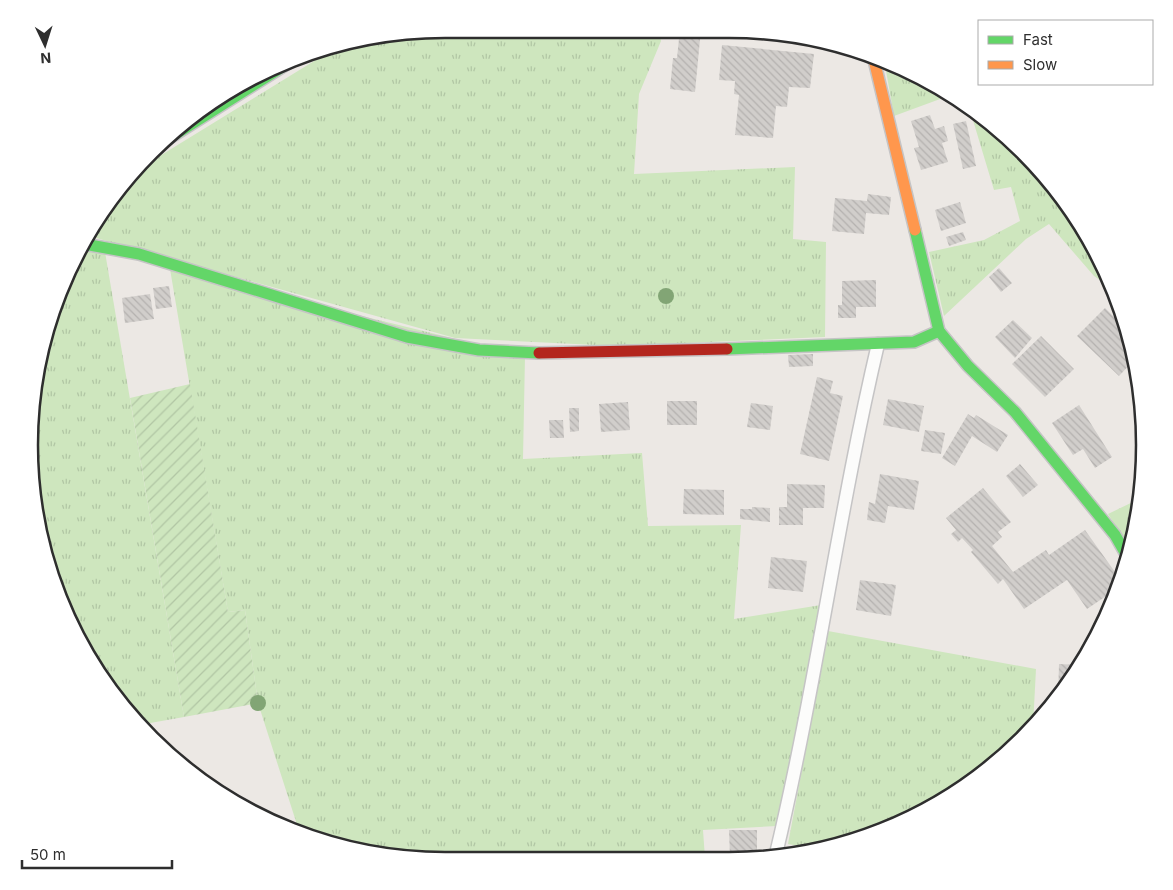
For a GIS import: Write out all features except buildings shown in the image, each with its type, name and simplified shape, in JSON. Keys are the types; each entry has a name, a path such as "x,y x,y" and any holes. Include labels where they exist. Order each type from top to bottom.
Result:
{"street":[{"path":"875,66 939,331 968,366 1015,412 1115,535 1122,548"},
{"path":"205,116 250,88"},
{"path":"90,245 139,254 407,337 479,350 552,354 878,344 914,342 939,331"}],"lane":[{"path":"777,849 798,766 862,413 878,344"}],"green space":[{"path":"418,38 660,38 661,41 639,94 634,174 795,167 793,239 826,242 825,337 616,346 455,338 94,237 122,197 155,159 321,57 340,51 366,45"},
{"path":"886,70 942,98 894,116"},
{"path":"973,120 1016,157 1051,197 1081,241 1100,280 1094,276 1049,224 1026,239 944,316 929,252 984,240 1020,221 1011,187 994,190"},
{"path":"87,251 105,252 184,717 148,723 106,671 92,649 69,601 59,576 45,524 38,472 38,418 45,366 59,314"},
{"path":"170,269 525,356 523,459 642,453 648,526 741,525 734,619 821,605 777,826 703,830 705,852 418,852 366,845 340,839 297,824 258,703 245,610 228,612"},
{"path":"190,384 228,612 245,610 258,703 184,717 130,398"},
{"path":"1131,503 1124,539 1108,514"},
{"path":"828,631 1036,669 1034,714 997,751 954,784 908,810 859,831 807,845 788,844"}],"traffic: fast":[{"path":"212,111 248,89"},
{"path":"915,230 939,331 968,366 1015,412 1115,535 1122,548"},
{"path":"90,245 139,254 407,337 479,350 539,353"},
{"path":"727,349 914,342 939,331"}],"traffic: slow":[{"path":"875,66 915,230"}],"traffic: jam":[{"path":"539,353 727,349"}]}
